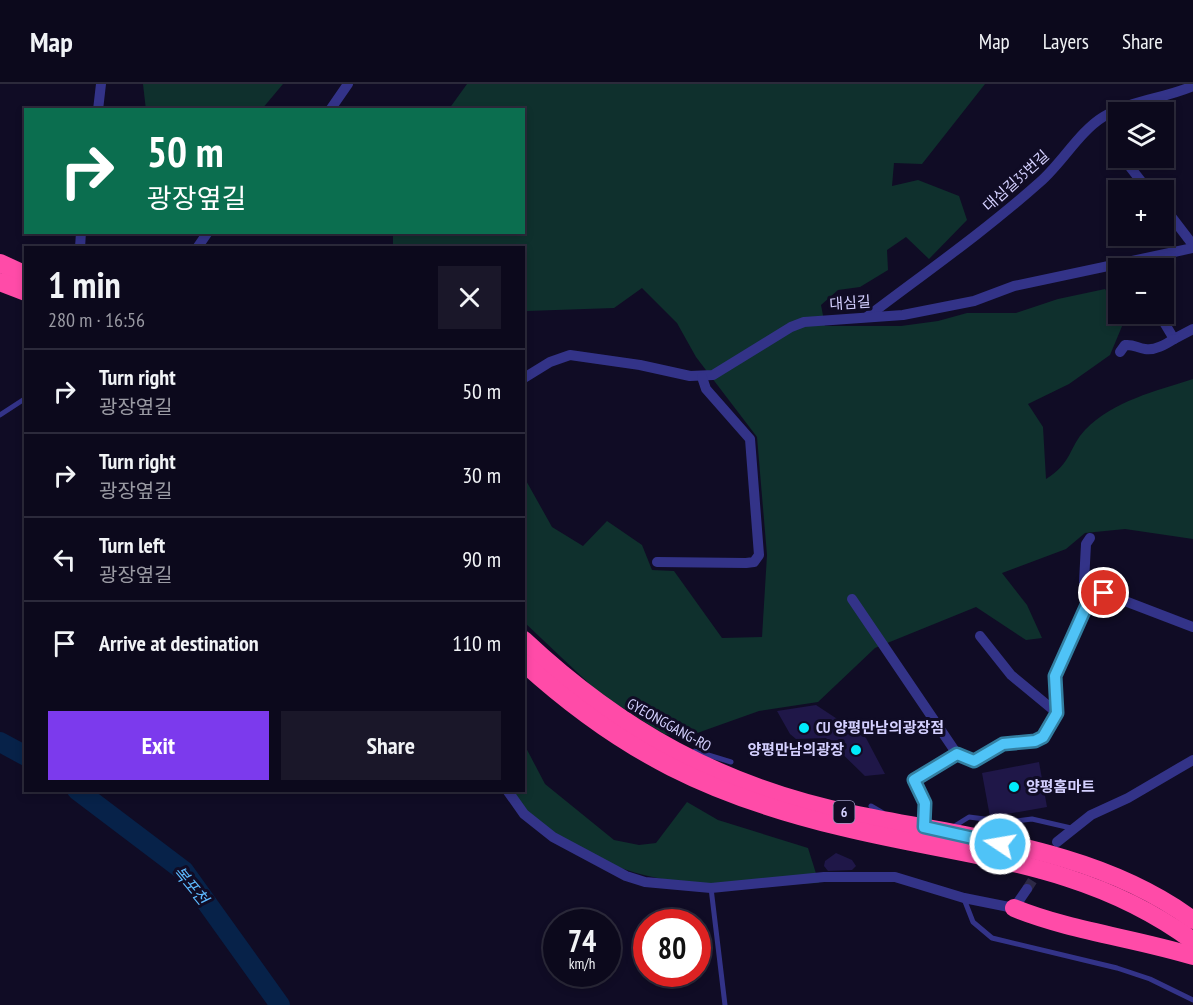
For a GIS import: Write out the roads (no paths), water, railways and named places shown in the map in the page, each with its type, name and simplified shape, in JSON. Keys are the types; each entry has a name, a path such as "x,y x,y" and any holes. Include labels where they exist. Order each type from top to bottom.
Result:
{"highway":[{"path":"0,263 24,274"},
{"path":"0,282 24,290"},
{"name":"GYEONGGANG-RO","path":"525,641 586,695 642,734 707,767 777,793 853,814 924,827 1036,853 1103,872 1131,883 1193,920"},
{"name":"6","path":"525,664 603,729 663,765 697,780 814,820 1008,861 1093,885 1148,910 1193,941"},
{"path":"1014,908 1044,920 1151,943 1193,956"}],"street":[{"path":"98,108 101,84"},
{"path":"331,108 348,84"},
{"name":"대심길35번길","path":"1135,102 1179,92 1193,86"},
{"name":"대심길35번길","path":"867,317 1005,213 1042,180 1094,124 1108,115"},
{"path":"1131,168 1140,180"},
{"path":"1174,220 1193,246"},
{"name":"대심길","path":"1156,258 1193,246"},
{"name":"대심길","path":"702,377 713,375 798,324 903,315 974,301 1014,286 1108,270"},
{"path":"1165,324 1174,339"},
{"path":"1120,352 1125,345 1134,344 1143,349 1152,349 1193,329"},
{"path":"525,377 550,362 570,355 702,377 706,388 750,439 759,555 754,562 657,562"},
{"path":"1090,538 1086,544 1084,582 1095,593 1104,593 1193,627"},
{"path":"852,599 957,754 974,761 1003,744 1035,741 1043,737 1057,713 1055,676 1090,598 1095,593"},
{"path":"980,636 1011,675 1057,713"},
{"path":"924,827 925,803 914,780 957,754"},
{"path":"1057,842 1071,828 1193,760"},
{"path":"508,792 524,814 537,826 581,854 626,876 664,885 711,888 864,876 895,877 964,898 1014,908 1027,889"}],"lane":[{"path":"0,415 24,399"},
{"path":"642,734 730,762"},
{"path":"872,806 901,822"},
{"path":"944,832 969,817 1008,822 1032,819 1071,828"},
{"path":"1008,822 1036,853"},
{"path":"711,888 725,1005"},
{"path":"964,898 973,922 992,938 1117,968 1150,979 1193,1000"}],"waterway":[{"name":"복포천","path":"0,742 24,755"},
{"name":"복포천","path":"80,792 184,871 280,1005"}],"tunnel":[{"path":"1027,889 1041,867"}],"place":[{"name":"CU 양평만남의광장점","path":"804,728"},
{"name":"양평만남의광장","path":"856,750"},
{"name":"양평홈마트","path":"1014,787"}]}
